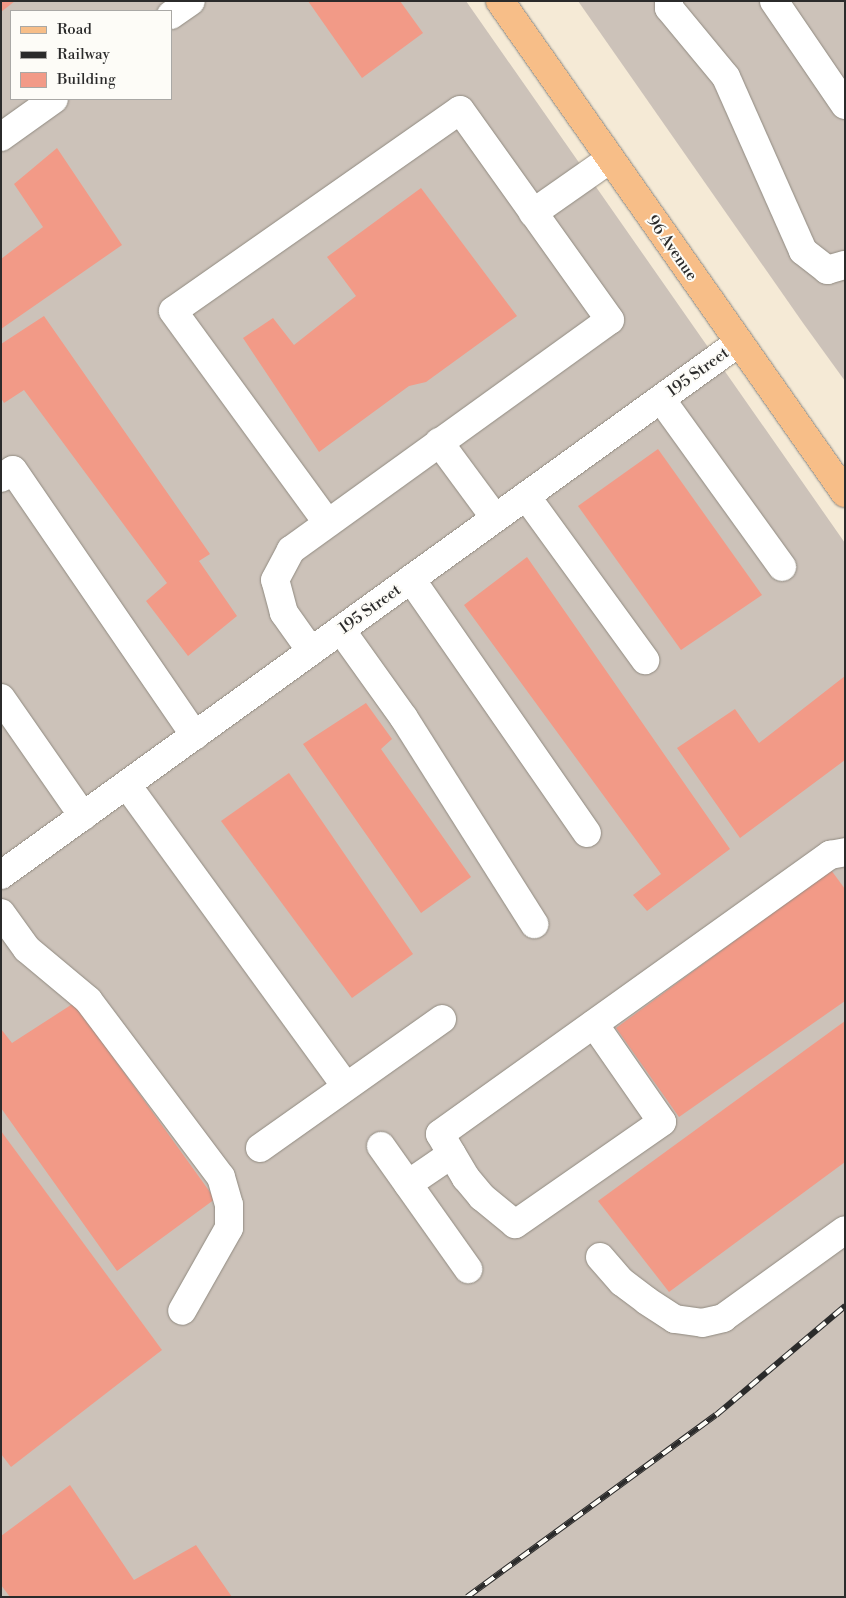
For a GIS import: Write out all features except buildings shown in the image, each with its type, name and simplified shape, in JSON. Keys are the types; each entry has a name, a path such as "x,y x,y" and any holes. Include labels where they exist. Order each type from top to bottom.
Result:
{"main road":[{"name":"96 Avenue","path":"500,1 845,494"}],"street":[{"path":"172,14 190,1"},
{"path":"668,1 669,8 726,77 804,251 827,270 845,265"},
{"path":"774,1 845,105"},
{"path":"1,136 53,100"},
{"path":"311,651 284,612 275,580 291,550 327,522 610,320 460,110 173,311 327,522"},
{"path":"533,213 610,159"},
{"name":"195 Street","path":"1,875 738,343"},
{"path":"661,399 782,567"},
{"path":"439,442 495,518"},
{"path":"1,478 13,470 195,736"},
{"path":"526,496 646,660"},
{"path":"411,579 587,833"},
{"path":"341,630 404,718 534,924"},
{"path":"1,698 83,816"},
{"path":"126,785 345,1085"},
{"path":"594,1024 662,1122 515,1224 482,1197 440,1134 830,855 845,852"},
{"path":"1,913 27,949 88,1000 220,1177 230,1205 229,1228 182,1310"},
{"path":"260,1148 345,1085 442,1019"},
{"path":"381,1146 468,1269"},
{"path":"408,1184 452,1154"},
{"path":"600,1257 622,1282 647,1301 675,1319 702,1323 723,1318 845,1230"}],"shaded area":[{"path":"1,1 466,1 845,543 845,1597 1,1597"},
{"path":"578,1 845,1 845,381 803,323"}],"railway":[{"path":"467,1597 716,1415 845,1306"}]}
